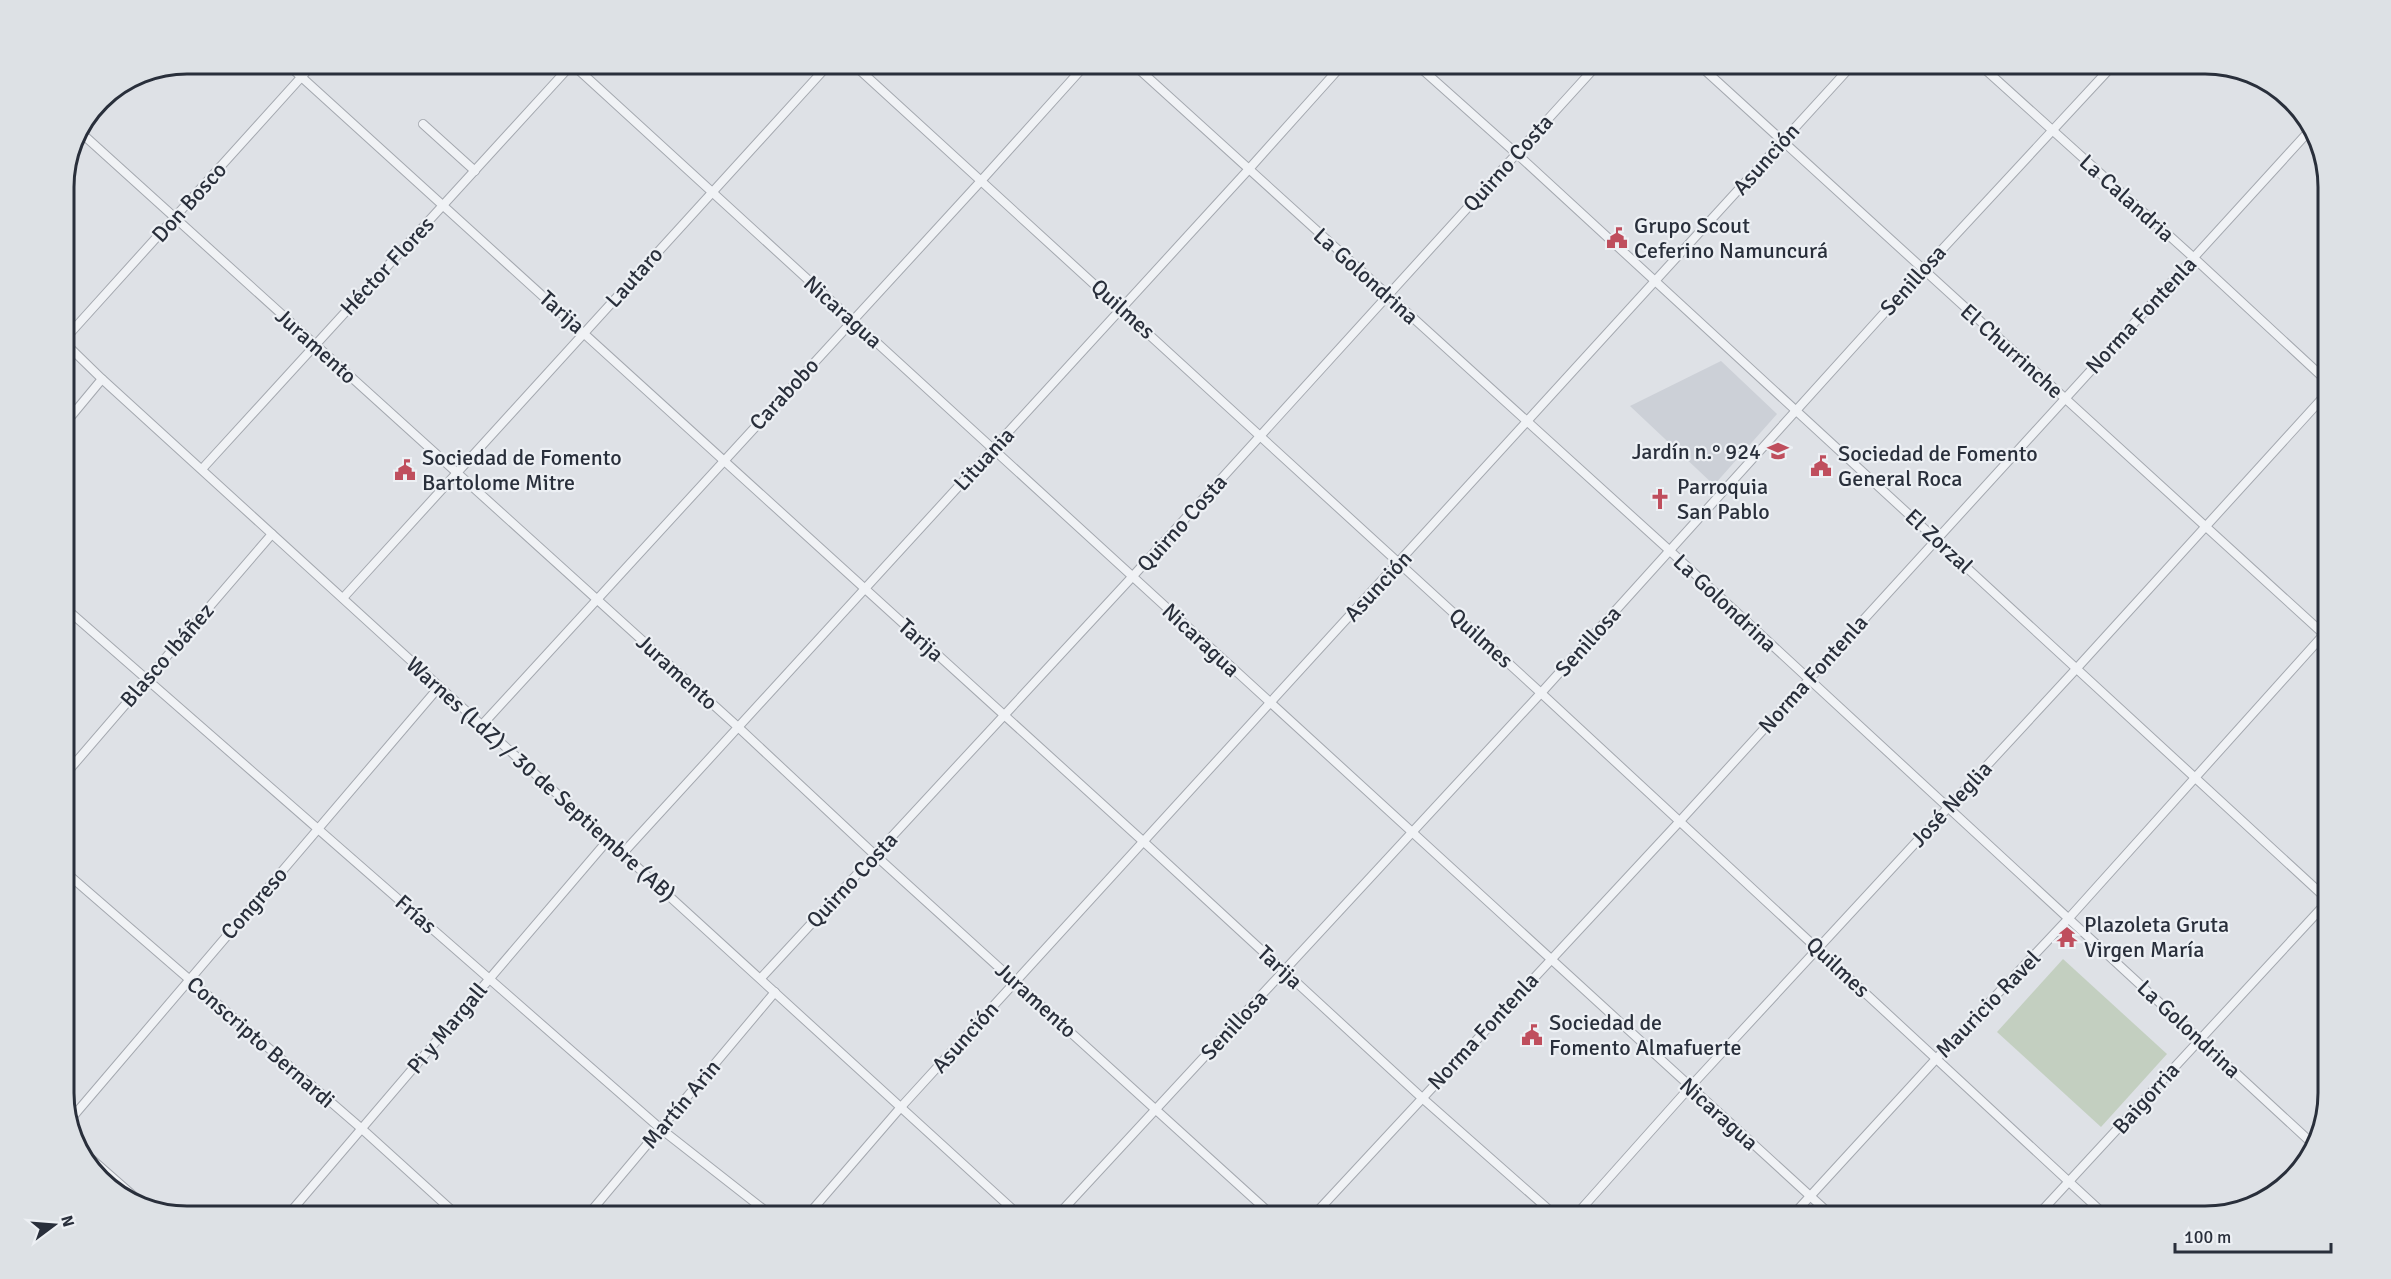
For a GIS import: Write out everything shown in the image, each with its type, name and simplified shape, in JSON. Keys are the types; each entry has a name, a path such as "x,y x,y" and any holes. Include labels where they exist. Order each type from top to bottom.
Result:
{"street":[{"name":"Tarija","path":"299,74 1004,714 1421,1097 1545,1206"},
{"name":"Don Bosco","path":"74,329 305,74"},
{"name":"Héctor Flores","path":"202,469 562,74"},
{"name":"Nicaragua","path":"584,74 1821,1206"},
{"name":"Lautaro","path":"343,598 820,74"},
{"name":"Quilmes","path":"864,74 1541,693 2095,1206"},
{"name":"Carabobo","path":"481,726 1077,74"},
{"name":"La Golondrina","path":"1144,74 1669,550 1807,680 2308,1139"},
{"name":"Lituania","path":"623,853 1250,169 1334,74"},
{"name":"El Zorzal","path":"1426,74 1517,154 2318,890"},
{"name":"Quirno Costa","path":"760,978 1133,576 1589,74"},
{"name":"El Churrinche","path":"1709,74 2204,526 2317,626"},
{"name":"Asunción","path":"816,1206 901,1107 1145,843 1844,74"},
{"name":"La Calandria","path":"1990,74 2317,372"},
{"name":"Senillosa","path":"1066,1206 1541,693 1923,270 2105,74"},
{"path":"423,124 475,171"},
{"name":"Norma Fontenla","path":"1322,1206 1680,821 2305,136"},
{"name":"Juramento","path":"85,137 738,727 1262,1206"},
{"name":"Warnes (LdZ) / 30 de Septiembre (AB)","path":"74,352 481,726 1009,1206"},
{"path":"74,413 102,379"},
{"name":"José Neglia","path":"1584,1206 1690,1087 2317,404"},
{"name":"Blasco Ibáñez","path":"74,764 272,534"},
{"name":"Frías","path":"74,616 661,1130 759,1206"},
{"name":"Mauricio Ravel","path":"1801,1206 2069,918 2195,776 2318,644"},
{"name":"Congreso","path":"76,1113 439,687"},
{"name":"Pi y Margall","path":"297,1206 608,840"},
{"name":"Conscripto Bernardi","path":"74,880 362,1129 447,1206"},
{"name":"Baigorria","path":"2047,1206 2318,911"},
{"name":"Martín Arin","path":"596,1206 775,992"}],"shaded area":[{"path":"1721,361 1777,414 1714,485 1630,406"}],"green space":[{"path":"2063,959 2167,1054 2101,1127 1997,1032"}],"place":[{"name":"Grupo Scout Ceferino Namuncurá","path":"1617,238"},
{"name":"Jardín n.° 924","path":"1778,451"},
{"name":"Sociedad de Fomento General Roca","path":"1821,466"},
{"name":"Sociedad de Fomento Bartolome Mitre","path":"405,470"},
{"name":"Parroquia San Pablo","path":"1660,499"},
{"name":"Plazoleta Gruta Virgen María","path":"2067,937"},
{"name":"Sociedad de Fomento Almafuerte","path":"1532,1035"}]}
